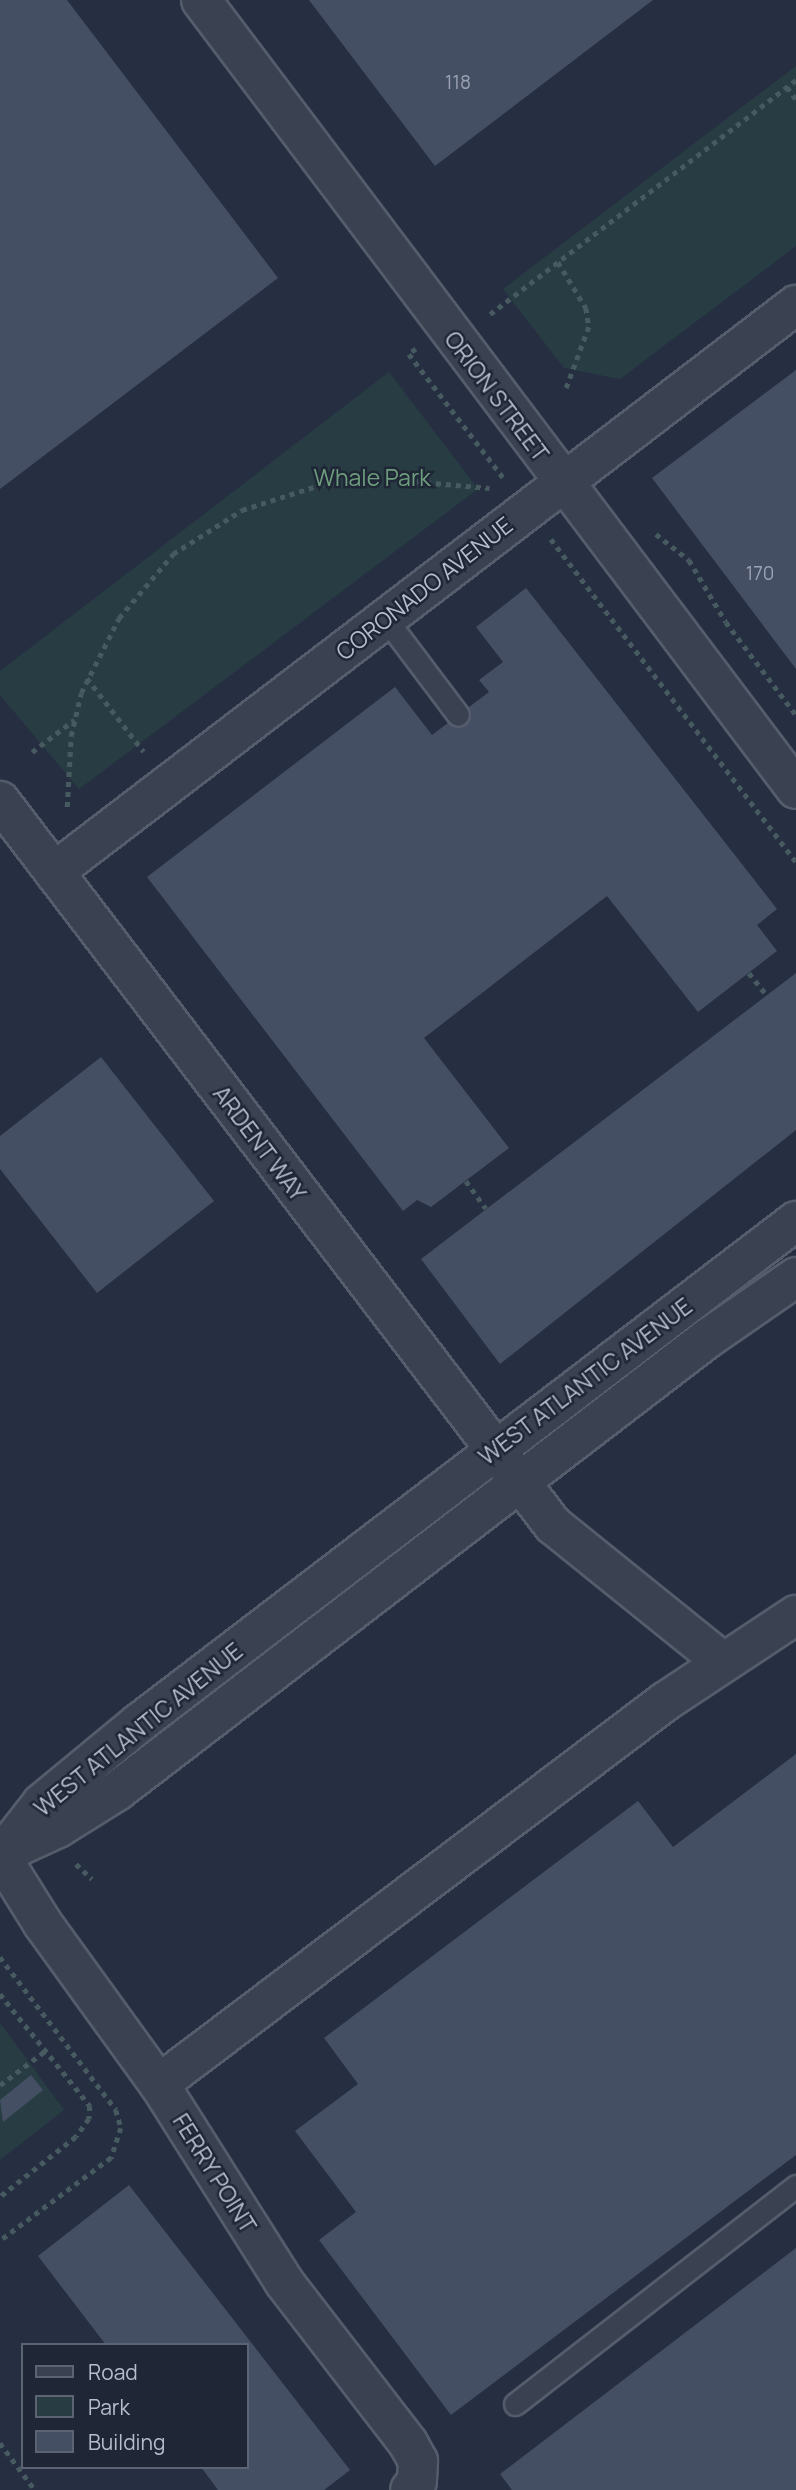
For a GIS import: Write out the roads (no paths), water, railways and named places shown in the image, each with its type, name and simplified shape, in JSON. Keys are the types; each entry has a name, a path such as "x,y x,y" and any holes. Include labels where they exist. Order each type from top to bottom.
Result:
{"street":[{"name":"ORION STREET","path":"201,0 796,789"},
{"name":"CORONADO AVENUE","path":"54,872 796,305"},
{"name":"ARDENT WAY","path":"0,801 520,1484 566,1538 723,1662"},
{"name":"WEST ATLANTIC AVENUE","path":"1,1854 58,1789 796,1221"},
{"name":"WEST ATLANTIC AVENUE","path":"1,1854 58,1828 117,1791 708,1338 796,1277"},
{"path":"159,2084 723,1662 796,1615"},
{"name":"FERRY POINT","path":"1,1854 43,1924 159,2084 284,2282 408,2443 418,2461 416,2482 410,2490"}],"lane":[{"path":"385,618 458,715"},
{"path":"514,2404 796,2186"}],"park label":[{"name":"Whale Park","path":"372,477"}]}
